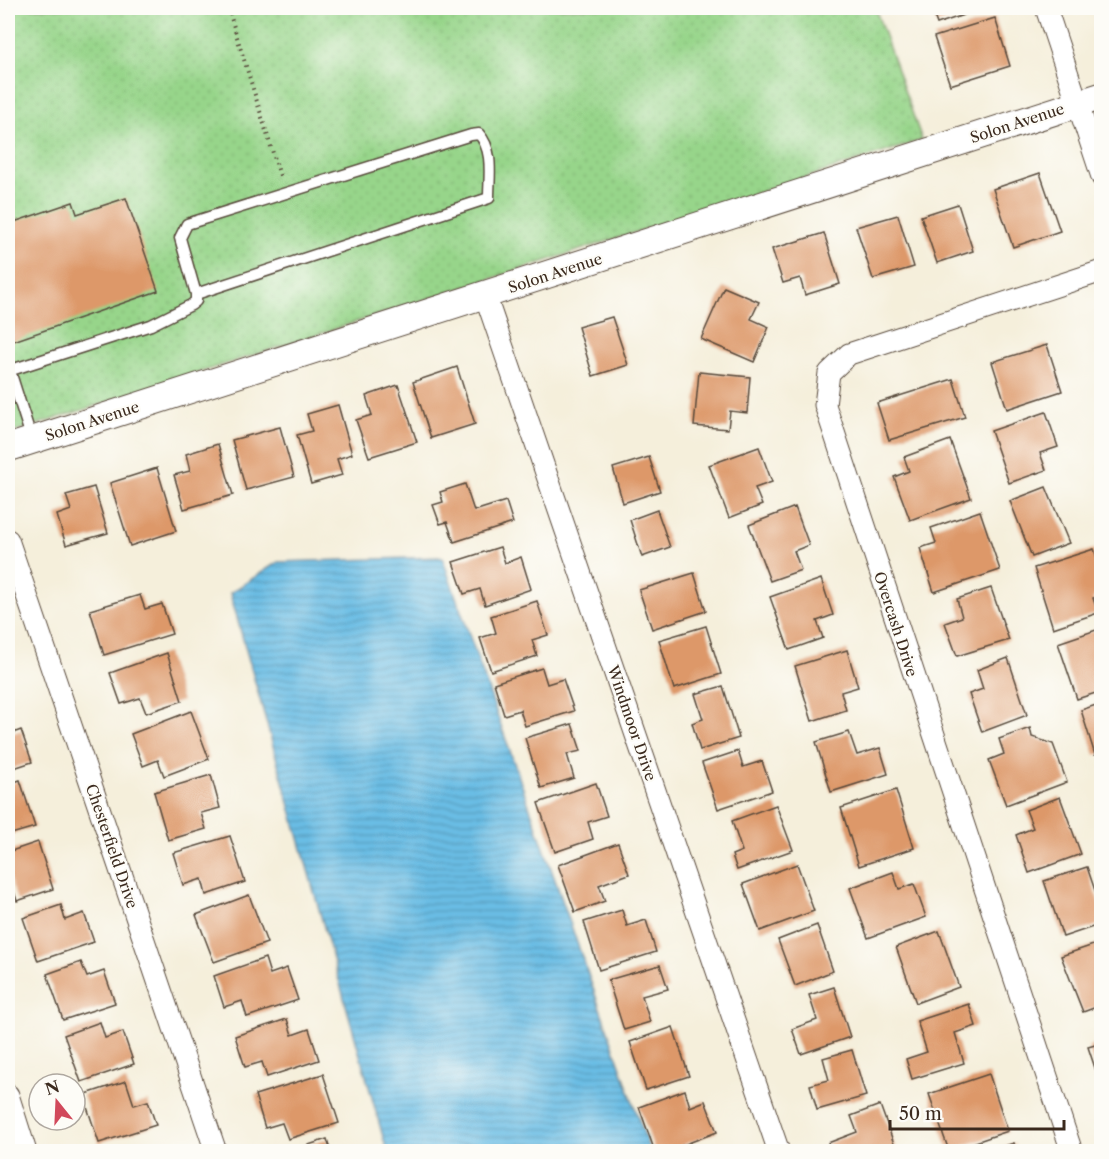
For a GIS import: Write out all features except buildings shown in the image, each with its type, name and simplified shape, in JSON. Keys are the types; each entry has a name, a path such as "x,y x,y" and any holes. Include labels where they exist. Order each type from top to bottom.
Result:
{"street":[{"path":"1046,8 1090,100 1101,177"},
{"name":"Solon Avenue","path":"20,444 1090,100"},
{"name":"Overcash Drive","path":"1072,1152 825,405 829,373 849,354 1101,271"},
{"name":"Windmoor Drive","path":"485,295 779,1152"},
{"name":"Chesterfield Drive","path":"8,540 216,1152"},
{"path":"8,1095 26,1152"}],"lane":[{"path":"20,444 9,371 151,325 195,301 196,294 180,238 187,224 471,135 479,134 489,152 489,198 196,294"}],"path":[{"path":"228,8 285,193"}],"green space":[{"path":"8,8 875,8 922,140 8,434"}],"water":[{"path":"442,557 650,1151 387,1151 230,593 278,562"}]}
